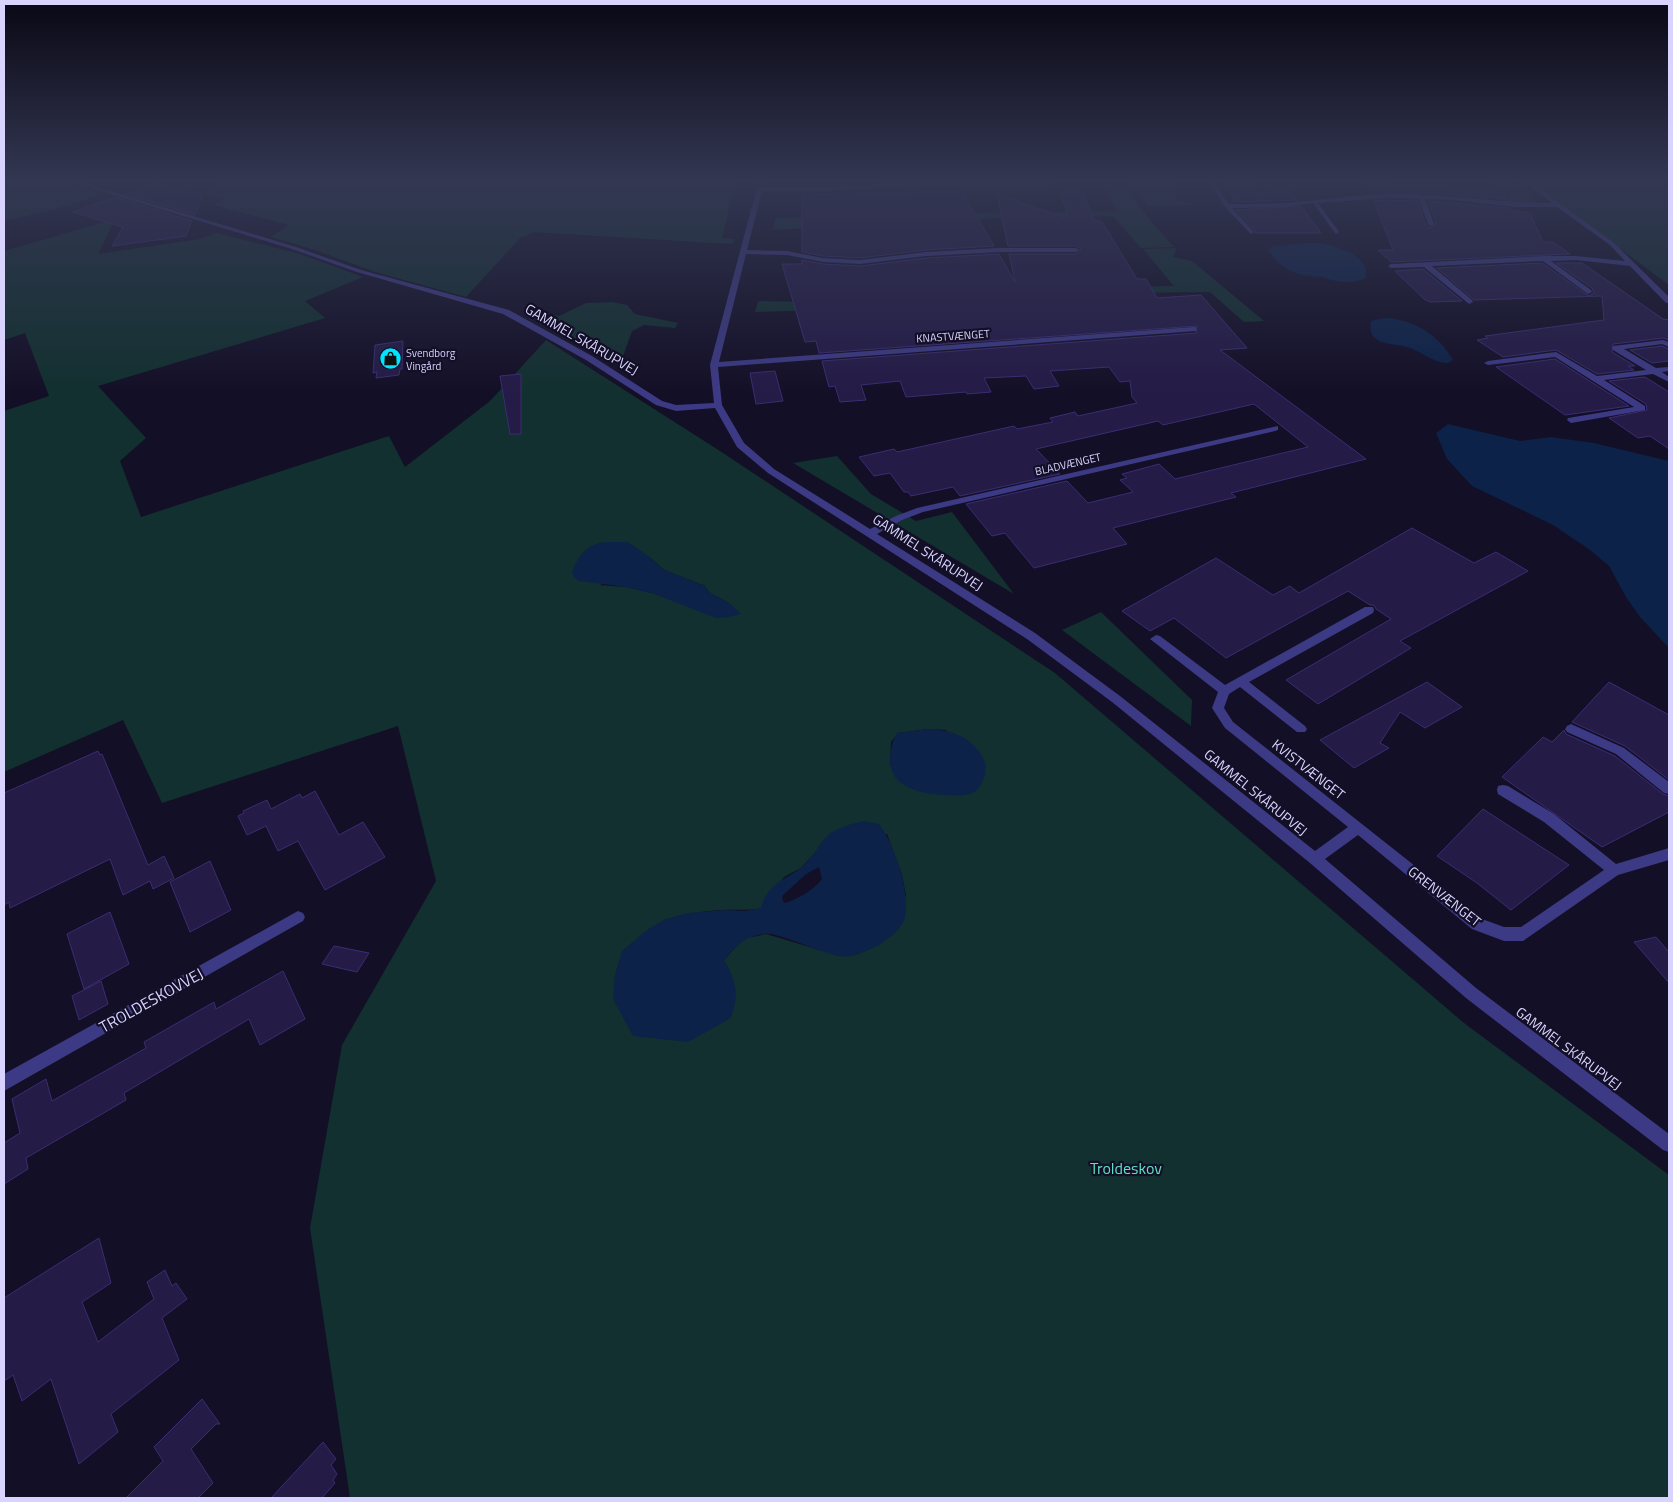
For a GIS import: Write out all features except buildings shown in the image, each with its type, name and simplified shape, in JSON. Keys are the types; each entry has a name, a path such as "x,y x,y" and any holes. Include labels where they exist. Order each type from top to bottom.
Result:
{"street":[{"name":"GAMMEL SKÅRUPVEJ","path":"308,253 359,271 506,312 589,358 659,403 676,408 718,405 740,445 771,471 1031,636 1116,699 1315,859 1471,993 1669,1144"},
{"path":"718,405 714,365 744,253"},
{"path":"787,253 823,260 860,262 942,253"},
{"path":"1621,253 1669,301"},
{"path":"1391,266 1543,258 1576,258 1632,264"},
{"path":"1543,258 1588,292"},
{"path":"1426,264 1469,302"},
{"name":"KNASTVÆNGET","path":"714,365 1193,330"},
{"path":"1669,345 1663,342 1616,348 1669,380"},
{"path":"1488,363 1556,354 1642,408 1571,420"},
{"path":"1596,379 1669,369"},
{"name":"BLADVÆNGET","path":"871,533 899,518 920,510 1275,428"},
{"path":"1156,639 1224,691 1369,610"},
{"name":"KVISTVÆNGET","path":"1241,682 1302,729"},
{"name":"KVISTVÆNGET","path":"1224,691 1218,708 1229,725 1358,827"},
{"path":"1572,729 1620,751 1669,790"},
{"path":"1503,790 1549,818 1614,870"},
{"path":"1315,859 1358,827"},
{"name":"GRENVÆNGET","path":"1358,827 1477,924 1504,934 1524,934 1614,870 1669,854"},
{"name":"TROLDESKOVVEJ","path":"4,1083 298,917"}],"green space":[{"name":"Troldeskov","path":"4,253 300,254 363,277 305,301 325,318 98,386 146,438 120,461 141,517 389,436 405,467 490,401 546,340 720,451 1055,673 1464,1023 1669,1175 1669,1498 350,1498 310,1228 342,1045 436,881 398,726 162,803 123,720 4,772 4,411 49,396 25,333 4,340","holes":["651,558 664,570 705,586 710,593 729,603 675,601 626,587 600,585","928,729 947,730 890,765 891,742 898,733","887,834 902,875 906,896 840,956 766,934 743,939 724,960 664,920 700,912 762,908 784,877 801,868 818,850 826,838"]},
{"path":"323,253 506,253 466,297 375,272"},
{"path":"1146,253 1175,253 1173,257 1192,261 1264,321 1244,322 1210,292 983,294 948,306 755,312 758,301 898,304 975,289 1174,286"},
{"path":"1626,253 1669,253 1669,285"},
{"path":"612,302 627,305 635,314 678,323 675,328 644,325 632,331 621,362 535,320 535,317 547,314 559,316 586,303"},
{"path":"837,456 871,494 916,521 952,512 1014,594 793,463"},
{"path":"1101,612 1192,700 1191,726 1062,630"}],"water":[{"path":"1270,253 1351,253 1363,263 1366,270 1365,278 1354,282 1344,282 1297,274 1276,260"},
{"path":"1384,318 1405,321 1424,330 1440,343 1453,360 1448,363 1437,361 1412,349 1376,339 1371,331 1371,321"},
{"path":"1448,424 1520,441 1551,437 1594,443 1669,461 1669,648 1640,617 1626,597 1609,566 1590,550 1553,525 1472,486 1447,459 1436,433"},
{"path":"606,542 628,542 664,570 705,586 710,593 729,603 741,614 716,618 652,593 626,587 579,581 574,577 572,571 578,559 588,548"},
{"path":"928,729 956,734 968,740 978,750 985,762 986,771 982,783 975,792 958,796 924,792 907,787 894,776 890,758 892,745 897,733"},
{"path":"864,821 879,824 891,844 900,869 905,895 905,918 892,936 877,946 853,956 832,954 771,934 751,937 737,946 724,960 732,975 736,995 731,1018 688,1042 633,1036 613,999 615,975 622,951 647,930 664,920 688,913 725,910 745,911 761,908 767,893 776,884 805,865 825,838 843,827","holes":["819,867 822,879 815,887 800,897 785,903 783,901 782,896 806,874"]}],"place":[{"name":"Svendborg Vingård","path":"390,359"}]}
